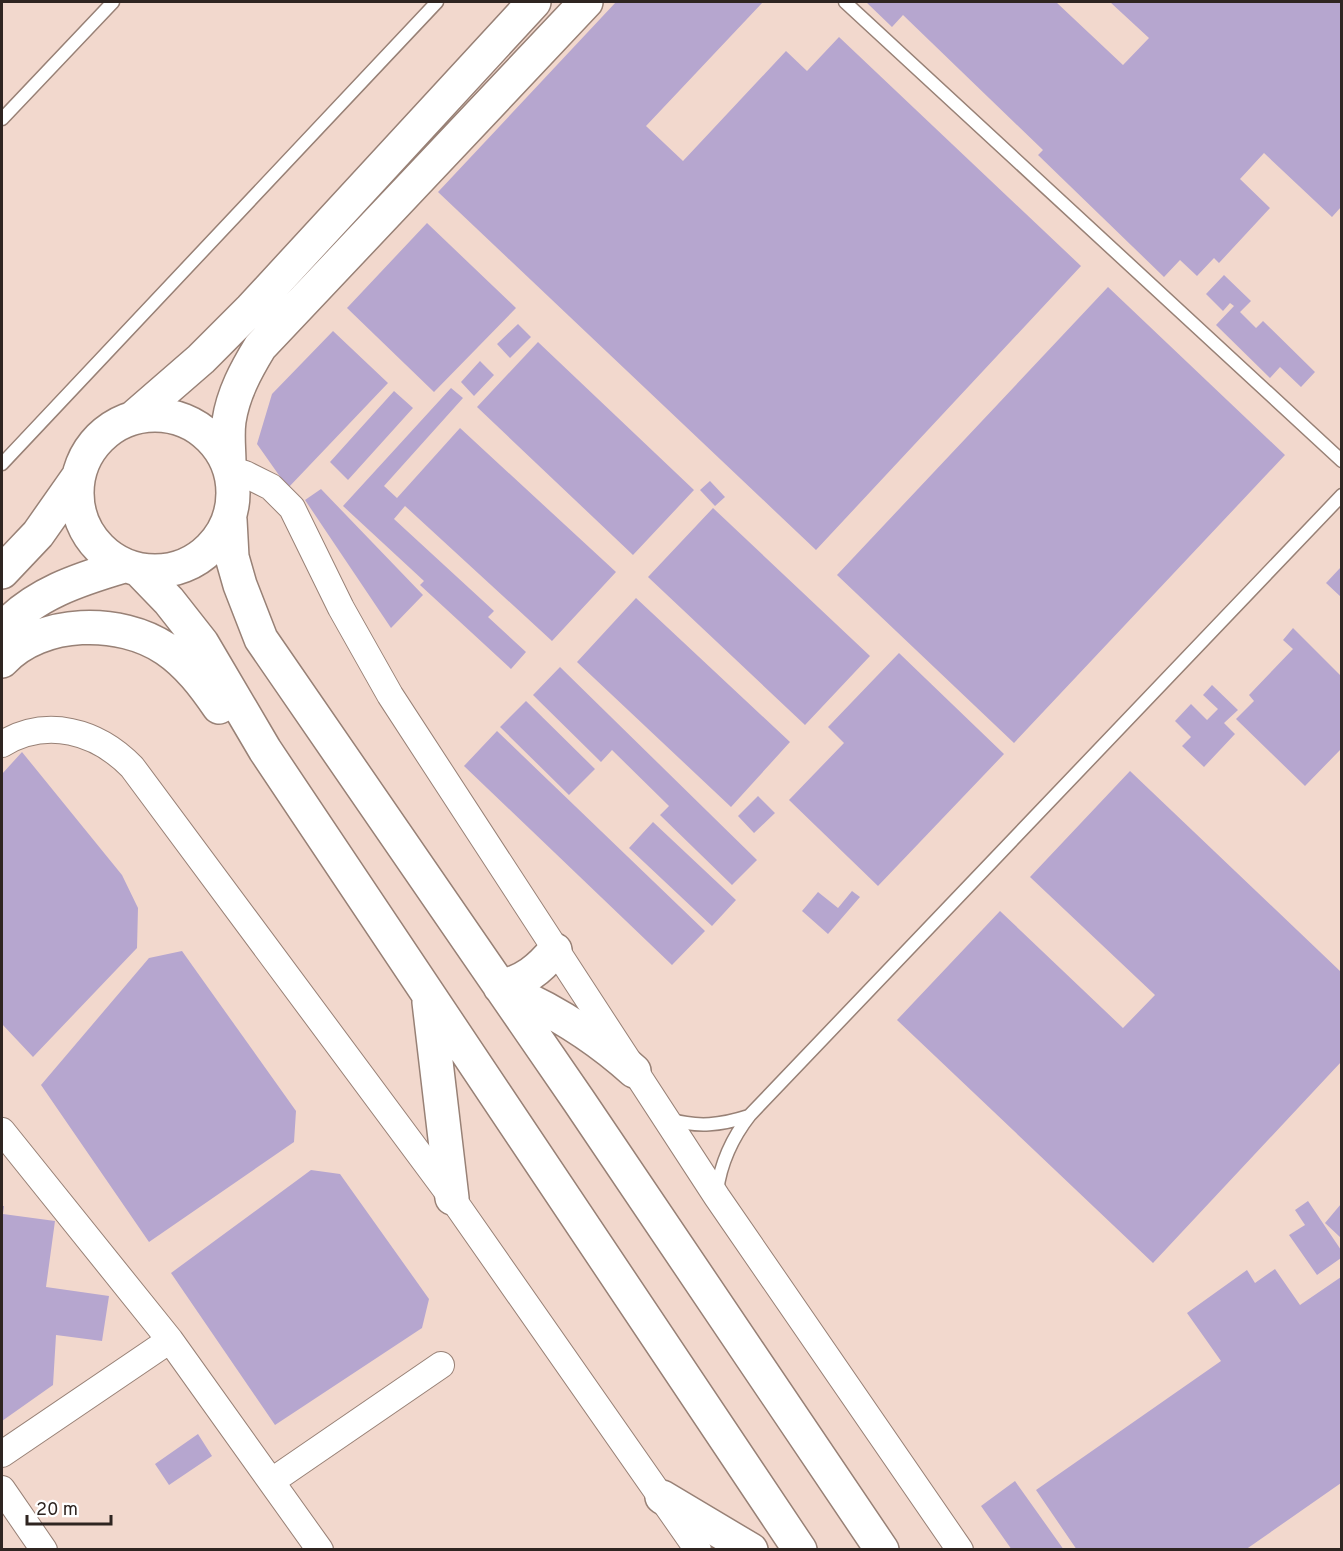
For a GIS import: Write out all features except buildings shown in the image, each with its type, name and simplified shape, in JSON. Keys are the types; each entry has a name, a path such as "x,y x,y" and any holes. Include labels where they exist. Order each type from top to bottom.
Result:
{"main road":[{"path":"133,418 166,391 227,334 534,2"},
{"path":"586,2 260,347 247,368 235,396 228,423 234,495 230,520 232,557 261,639 579,1101 882,1550"},
{"path":"2,572 38,534 78,477 86,457 98,440 114,426 133,418 156,414 179,418 200,428 217,444 230,467"},
{"path":"78,477 77,504 85,530 101,551 132,569 169,601 202,643 265,750 800,1550"},
{"path":"2,630 38,600 63,587 132,569 167,572 194,562 215,544 230,520"},
{"path":"2,661 24,645 46,635 65,630 88,627 113,628 139,636 164,648 185,664 204,685 233,726 265,750"},
{"path":"500,987 516,983 531,975 555,950"},
{"path":"500,987 558,1014 593,1037 634,1071"},
{"path":"429,998 452,1198"},
{"path":"662,1497 751,1550"}],"street":[{"path":"230,467 271,487 291,508 341,608 390,695 664,1118 960,1550"},
{"path":"2,744 20,735 37,731 61,730 104,743 132,767 452,1198 698,1550"},
{"path":"2,1131 170,1340 320,1550"},
{"path":"2,1454 170,1340"},
{"path":"272,1481 441,1365"},
{"path":"2,1489 44,1550"}],"lane":[{"path":"2,119 113,2"},
{"path":"2,464 437,2"},
{"path":"844,2 1341,461"},
{"path":"717,1197 719,1174 726,1153 736,1133 750,1115 1341,495"},
{"path":"664,1118 686,1124 707,1126 750,1115"}]}
